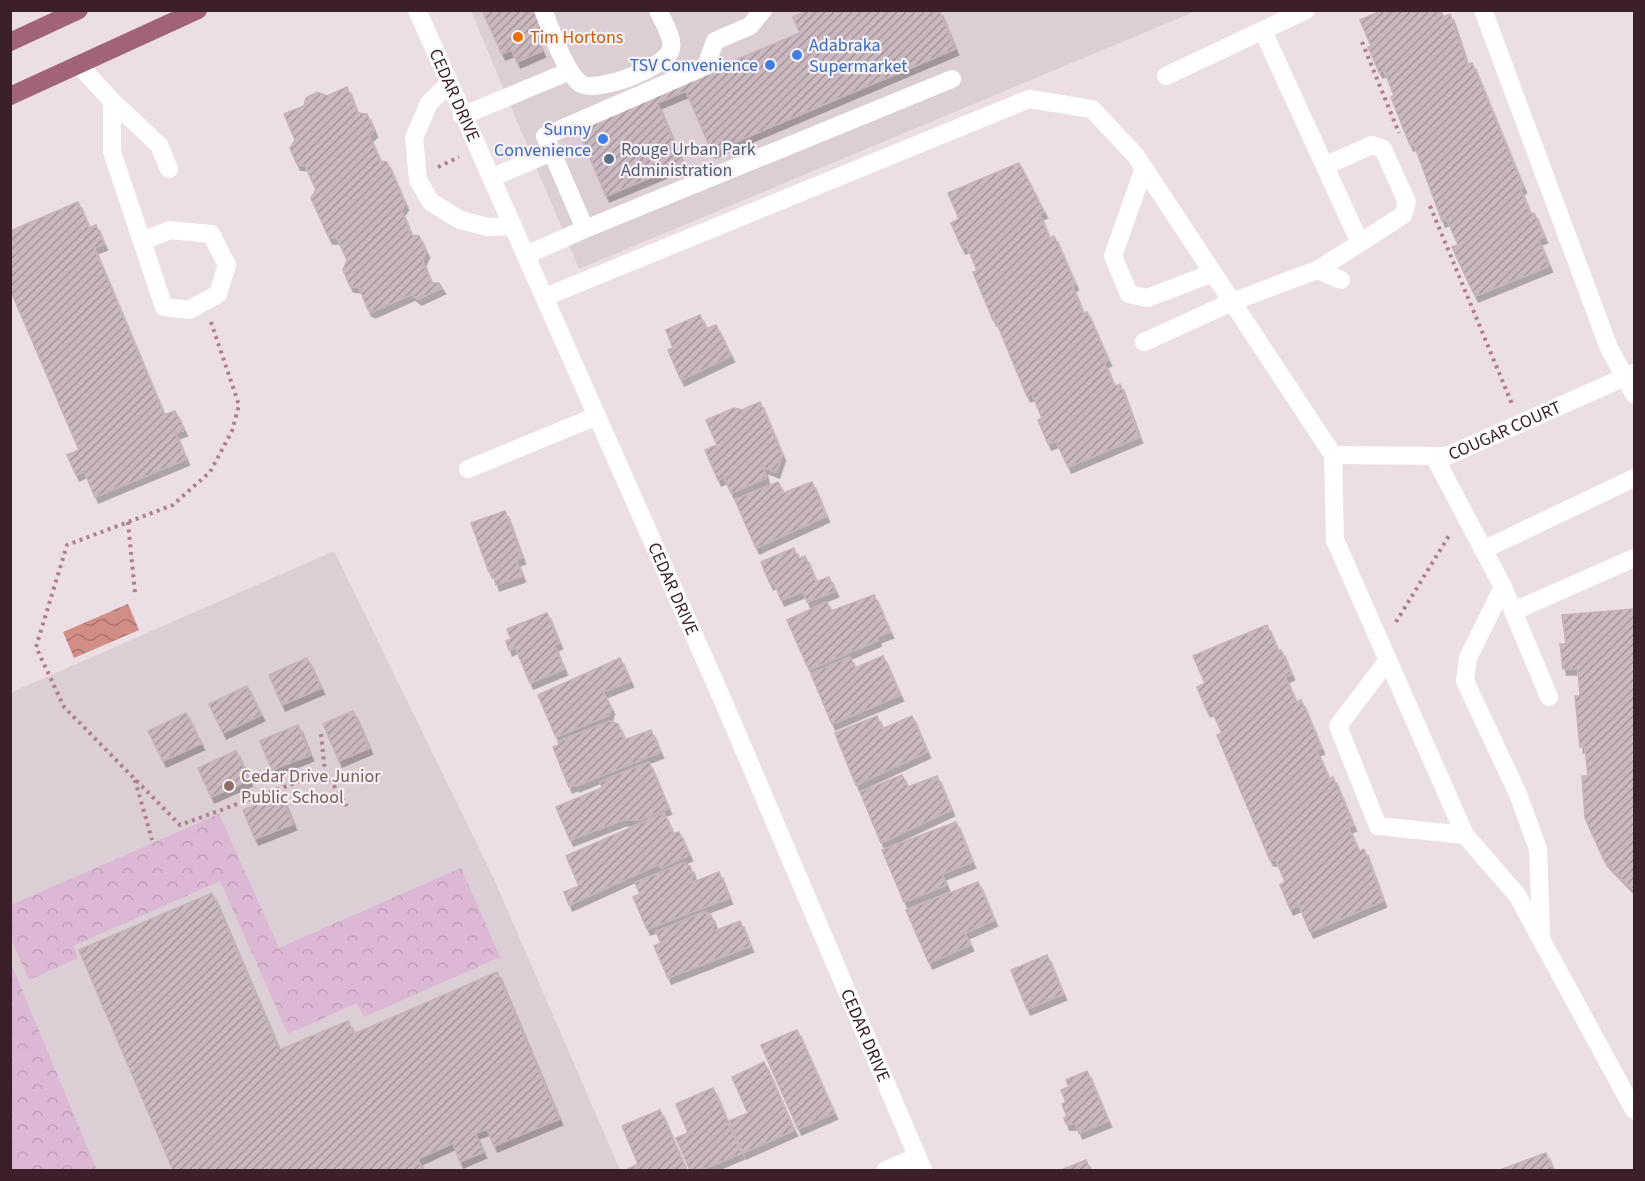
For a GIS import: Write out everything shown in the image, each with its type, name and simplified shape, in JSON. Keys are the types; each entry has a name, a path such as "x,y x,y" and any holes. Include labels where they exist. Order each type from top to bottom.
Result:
{"main road":[{"path":"10,42 79,10"},
{"path":"10,96 198,10"}],"street":[{"name":"CEDAR DRIVE","path":"417,10 462,116 493,177 724,703 920,1164"},
{"path":"543,10 570,71 579,82 588,87 604,86 658,64 671,51 672,43 658,10"},
{"path":"585,229 545,136 706,66 715,41 750,26 763,10"},
{"path":"1166,76 1306,10"},
{"path":"1483,10 1609,348 1630,375 1635,394"},
{"path":"1263,31 1360,243"},
{"path":"79,65 112,101 159,145 170,169"},
{"path":"462,116 570,71"},
{"path":"526,255 952,79"},
{"path":"449,84 429,103 414,138 418,176 431,202 460,220 488,226 513,226"},
{"path":"544,297 1029,99 1092,109 1144,168 1333,455 1335,540 1465,835 1517,895 1635,1110"},
{"path":"112,101 112,152 164,307 189,310 218,294 227,265 211,234 170,230 142,241"},
{"path":"1144,342 1232,302 1317,270 1403,215 1407,202 1383,149 1372,145 1324,166"},
{"path":"493,177 552,152"},
{"path":"1144,168 1113,255 1129,294 1147,298 1213,273"},
{"path":"1317,270 1341,280"},
{"name":"COUGAR COURT","path":"1333,455 1435,458 1448,456 1630,375"},
{"path":"468,469 597,416"},
{"path":"1435,458 1503,587 1548,697"},
{"path":"1483,550 1635,478"},
{"path":"1514,611 1635,558"},
{"path":"1503,587 1468,658 1465,681 1518,794 1538,849 1542,938"},
{"path":"1385,653 1338,726 1378,826 1465,835"},
{"path":"886,1170 920,1164"}],"path":[{"path":"1362,42 1403,140"},
{"path":"418,176 478,149"},
{"path":"1425,195 1520,425"},
{"path":"203,302 239,405 232,431 210,471 173,505 68,545 36,648 64,707 180,825 325,772"},
{"path":"1385,653 1464,513"},
{"path":"128,522 135,592"},
{"path":"321,734 325,772 347,806"},
{"path":"134,779 152,840"}],"shaded area":[{"path":"471,11 1196,11 579,269"},
{"name":"Cedar Drive Junior Public School","path":"334,551 494,879 620,1170 97,1170 11,963 10,693"}],"green space":[{"path":"219,814 279,948 461,868 500,957 364,1017 357,1003 288,1034 220,881 73,946 78,958 29,980 11,939 11,905"},
{"path":"11,963 16,975 97,1170 11,1170"}],"water":[{"path":"128,604 139,630 74,658 63,632"}],"building":[{"name":"Tim Hortons","path":"482,10 534,10 545,35 537,39 542,51 517,62 512,50 502,54"},
{"path":"808,10 939,10 955,49 712,152 686,91 657,103 683,164 606,196 577,127 800,33 793,17"},
{"path":"1383,10 1441,10 1443,17 1450,14 1467,65 1472,63 1523,187 1520,189 1530,214 1534,213 1544,237 1538,239 1549,266 1475,296 1452,247 1458,245 1447,219 1442,221 1414,144 1410,145 1391,97 1394,96 1384,70 1379,72 1368,47 1371,46 1360,20"},
{"path":"347,87 357,113 367,114 374,131 369,136 380,161 387,162 405,204 401,210 411,235 419,236 426,252 422,260 431,283 439,283 442,288 418,299 412,294 372,312 368,310 359,287 350,286 343,270 347,260 337,238 329,238 311,198 316,190 305,165 297,164 290,148 295,140 284,114 304,106 306,98 317,92 327,96"},
{"path":"1019,163 1044,212 1039,214 1049,238 1054,236 1075,284 1072,286 1083,314 1087,312 1108,360 1104,362 1114,387 1120,384 1139,437 1068,467 1056,441 1048,444 1038,420 1042,418 1032,394 1027,396 973,272 977,271 967,246 962,248 951,223 959,219 948,193"},
{"path":"78,202 89,228 96,225 104,244 94,248 164,415 175,411 184,430 175,433 186,459 95,497 84,471 76,475 67,455 79,450 10,289 10,231"},
{"path":"700,315 706,329 716,325 731,356 681,380 668,350 673,348 666,330"},
{"path":"760,402 782,455 776,472 763,467 766,478 731,493 724,477 718,480 705,450 717,445 706,420 734,408 742,410"},
{"path":"778,482 783,493 812,482 826,516 756,548 735,500"},
{"path":"505,511 522,558 516,560 522,576 496,585 471,523"},
{"path":"794,548 798,559 805,556 816,582 829,577 835,591 807,602 803,591 781,600 774,582 770,584 761,562"},
{"path":"874,595 890,632 877,637 878,640 809,670 787,620 827,602 831,611"},
{"path":"1634,609 1634,888 1632,889 1604,860 1585,818 1582,776 1588,776 1585,747 1580,747 1575,696 1580,696 1578,669 1563,669 1560,644 1566,644 1562,615"},
{"path":"547,613 559,643 554,645 564,669 530,683 515,647 509,650 506,641 511,639 507,629"},
{"path":"1267,625 1278,652 1281,650 1291,674 1285,677 1296,702 1301,700 1321,748 1316,750 1329,779 1333,777 1353,825 1348,827 1359,852 1364,849 1383,901 1310,932 1299,905 1290,909 1280,885 1285,882 1276,860 1270,860 1217,735 1222,733 1211,709 1207,711 1197,687 1205,683 1193,656"},
{"path":"883,656 900,695 832,724 811,674 850,657 855,668"},
{"path":"307,658 321,688 282,705 269,675"},
{"path":"620,658 630,681 603,692 611,708 609,715 556,737 538,695"},
{"path":"247,686 261,715 223,733 209,704"},
{"path":"353,711 369,748 339,761 323,724"},
{"path":"186,713 201,744 163,761 148,731"},
{"path":"877,716 882,729 912,716 927,752 856,785 835,733"},
{"path":"610,721 618,724 624,740 651,730 660,752 569,787 553,747 559,745 558,742"},
{"path":"298,725 310,755 272,770 260,741"},
{"path":"236,751 249,780 211,797 198,768"},
{"path":"649,762 668,808 640,820 622,820 570,840 556,807 602,788 600,782"},
{"path":"902,775 908,787 937,776 951,810 881,843 860,792"},
{"path":"281,794 293,824 255,839 243,810"},
{"path":"664,813 673,834 679,832 689,855 661,868 659,864 569,905 564,892 579,886 566,856"},
{"path":"956,822 972,862 942,874 946,885 904,902 882,850"},
{"path":"683,863 690,866 693,875 691,883 719,872 729,898 647,929 633,897 640,894 635,883"},
{"path":"978,882 994,920 965,933 970,945 929,963 906,910"},
{"path":"212,893 279,1050 348,1021 354,1034 497,972 559,1119 494,1146 487,1129 475,1133 483,1152 460,1162 453,1143 418,1159 423,1170 173,1170 79,950"},
{"path":"704,912 711,915 714,924 712,932 740,921 750,946 668,978 654,946 661,943 656,932"},
{"path":"1047,955 1063,994 1027,1009 1011,970"},
{"path":"797,1030 834,1113 798,1129 761,1045"},
{"path":"764,1062 794,1130 743,1153 729,1121 748,1113 732,1077"},
{"path":"1087,1071 1108,1121 1079,1133 1076,1124 1066,1124 1064,1118 1067,1117 1062,1104 1066,1102 1061,1090 1069,1087 1066,1080"},
{"path":"713,1088 741,1153 701,1170 690,1170 676,1138 688,1133 676,1104"},
{"path":"660,1110 686,1170 626,1170 638,1164 622,1126"},
{"path":"1546,1153 1553,1170 1502,1170 1502,1169"},
{"path":"1086,1160 1090,1170 1061,1170"}],"place":[{"name":"Tim Hortons","path":"518,37"},
{"name":"Adabraka Supermarket","path":"797,55"},
{"name":"TSV Convenience","path":"770,65"},
{"name":"Sunny Convenience","path":"603,139"},
{"name":"Rouge Urban Park Administration","path":"609,159"},
{"name":"Cedar Drive Junior Public School","path":"229,786"}]}
